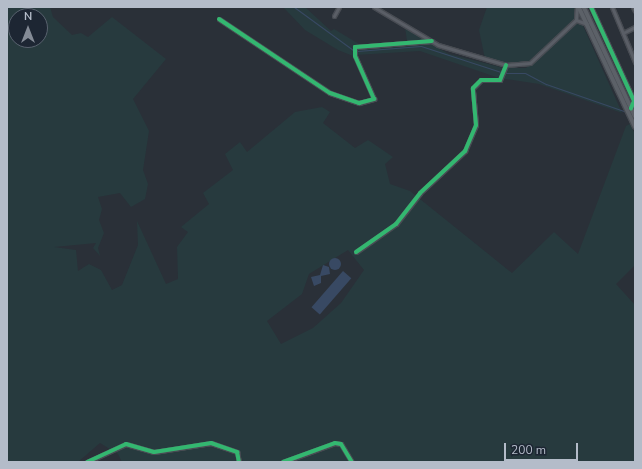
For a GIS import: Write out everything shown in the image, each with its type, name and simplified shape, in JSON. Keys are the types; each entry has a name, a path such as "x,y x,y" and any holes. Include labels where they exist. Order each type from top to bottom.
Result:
{"main road":[{"path":"584,7 633,107 635,116"},
{"path":"578,8 588,25 635,126"}],"street":[{"path":"334,16 339,7"},
{"path":"374,7 432,41 470,56 505,66 530,63 576,20 578,8"},
{"path":"592,7 633,107"},
{"path":"612,7 635,62"},
{"path":"633,7 635,11"},
{"path":"219,19 330,93 359,103 374,99 355,47 432,41"},
{"path":"576,20 588,25"},
{"path":"623,33 635,27"},
{"path":"600,42 604,34"},
{"path":"356,252 396,224 420,193 465,151 476,125 473,88 481,80 501,80 505,66"},
{"path":"88,462 126,444 154,452 211,443 237,452 239,462"},
{"path":"283,462 335,443 341,444 352,462"}],"green space":[{"path":"7,7 50,7 53,17 72,35 81,33 88,37 112,17 166,59 133,99 149,131 143,170 148,184 145,199 131,207 120,193 98,197 102,209 99,220 104,233 98,248 100,256 93,248 96,243 54,247 76,250 78,271 89,264 101,270 112,290 122,285 138,245 137,221 166,284 178,279 177,247 188,232 181,227 209,204 203,193 233,170 225,154 240,142 247,152 295,112 322,107 330,112 323,123 355,148 368,140 393,157 385,164 390,184 410,191 512,273 554,232 578,254 626,126 630,124 635,134 635,265 616,284 635,305 635,462 122,462 118,454 100,443 78,462 7,462","holes":["348,250 364,270 341,303 313,328 281,344 267,321 302,294 309,274"]},
{"path":"278,7 305,7 331,31 334,29 359,44 353,46 353,56 338,50 305,30 284,8"},
{"path":"487,7 574,7 578,16 530,64 511,66 485,59 479,30"},
{"path":"580,19 622,113 539,84 499,78 420,51 356,55 356,47 427,42 449,54 504,68 526,68"},
{"path":"405,27 428,40 407,41"}],"water":[{"path":"333,258 337,258 341,264 337,270 333,270 329,266 329,262"},
{"path":"323,265 329,267 330,274 321,276 321,283 314,286 311,277 320,275"},
{"path":"343,271 351,278 320,314 312,307"}],"waterway":[{"path":"294,7 353,50"},
{"path":"357,51 421,46 501,72"},
{"path":"505,73 525,73 546,84 624,111"}],"cycle path":[{"path":"591,7 634,101 631,108"},
{"path":"219,19 330,93 359,103 374,99 355,56 355,47 432,41"},
{"path":"356,252 396,224 420,193 465,151 476,125 473,88 481,80 500,80 506,65"},
{"path":"87,462 126,444 154,452 211,443 237,452 239,462"},
{"path":"283,462 335,443 341,444 352,462"}]}
